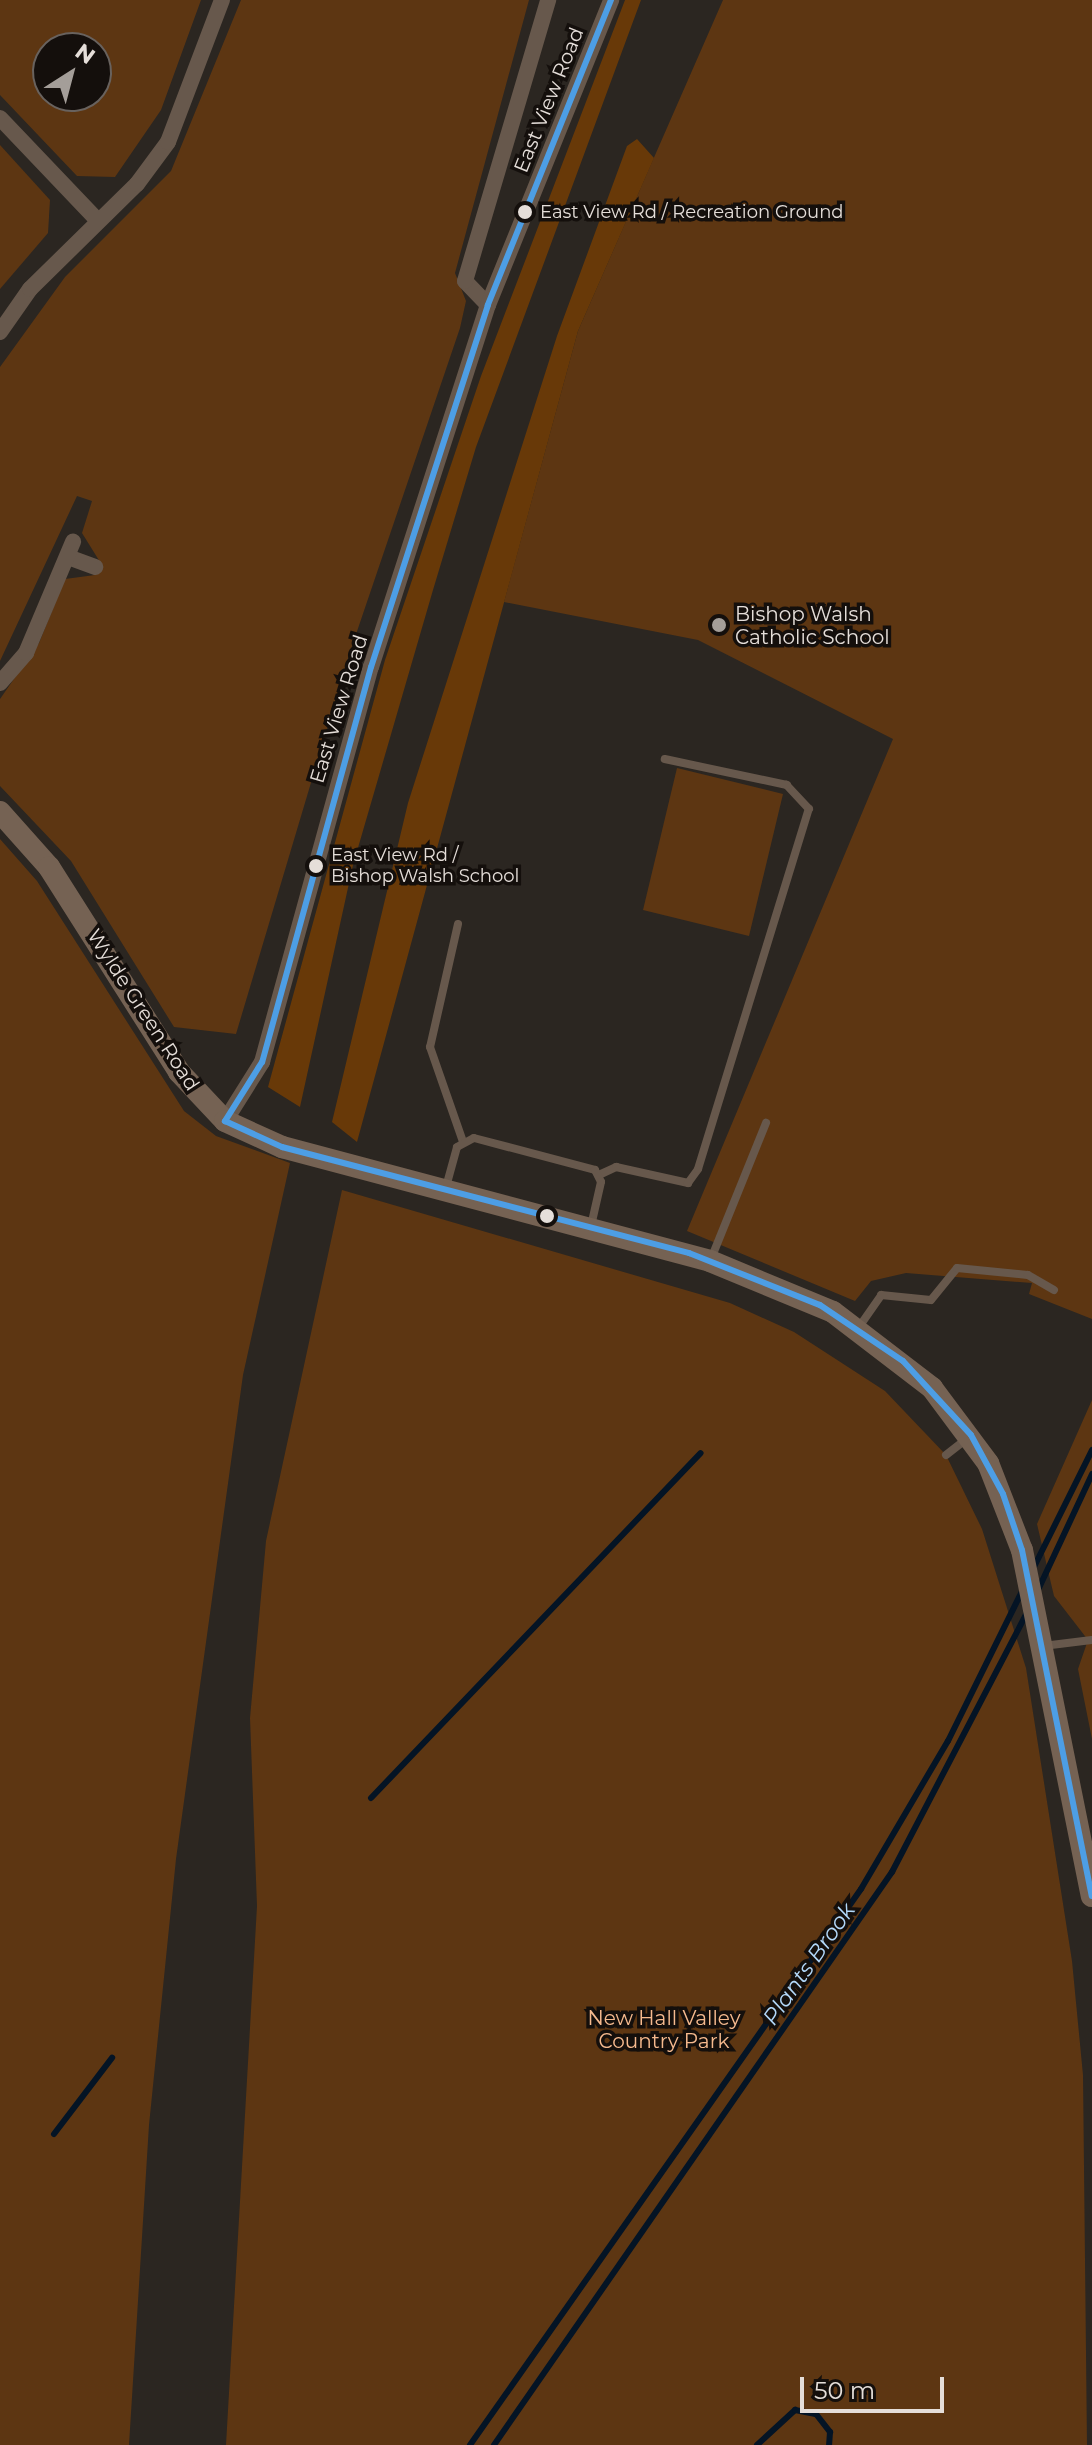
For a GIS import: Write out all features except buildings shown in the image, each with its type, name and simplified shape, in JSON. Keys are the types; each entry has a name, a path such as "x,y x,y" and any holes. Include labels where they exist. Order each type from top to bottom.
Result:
{"street":[{"path":"0,332 30,289 98,221 168,142 222,0"},
{"name":"East View Road","path":"488,305 465,281 548,0"},
{"name":"East View Road","path":"225,1121 262,1062 371,667 488,305 611,0"},
{"path":"0,118 98,221"},
{"path":"0,683 26,653 71,550 95,567"},
{"name":"Wylde Green Road","path":"0,812 49,867 179,1072 225,1121 282,1147 350,1167 591,1226 710,1261 859,1327 932,1388 971,1435 1003,1494 1022,1550 1092,1896"}],"lane":[{"path":"463,1142 474,1138 601,1174 616,1167 688,1183 698,1169 809,809 787,785 665,759"},
{"path":"444,1192 463,1142 430,1047 458,924"},
{"path":"710,1261 766,1123"},
{"path":"591,1226 601,1174"},
{"path":"859,1327 876,1298 902,1293 931,1300 957,1268 1028,1275 1054,1290"},
{"path":"946,1455 971,1435"},
{"path":"1042,1646 1092,1640"}],"green space":[{"path":"0,0 201,0 161,110 115,177 77,176 0,95"},
{"path":"241,0 529,0 455,273 466,301 460,328 350,652 236,1034 174,1027 71,861 0,786 0,699 39,643 65,579 95,575 100,562 82,533 92,501 77,496 0,661 0,367 65,277 171,171"},
{"path":"723,0 1092,0 1092,1319 1029,1294 1032,1283 906,1273 871,1281 855,1301 687,1231 893,739 698,640 504,602 578,331"},
{"path":"0,145 50,200 48,233 0,289"},
{"path":"677,768 783,794 749,936 643,910"},
{"path":"0,839 37,881 184,1111 216,1136 290,1163 243,1375 176,1859 149,2125 129,2445 0,2445"},
{"name":"New Hall Valley Country Park","path":"342,1190 730,1303 794,1332 885,1391 946,1455 982,1529 1026,1668 1072,1961 1083,2075 1087,2445 226,2445 257,1906 250,1718 266,1541"},
{"path":"1092,1400 1092,1739 1078,1669 1088,1640 1054,1596 1037,1524"}],"shaded area":[{"path":"625,0 641,0 476,447 433,590 353,865 300,1107 268,1087 385,660 481,376"},
{"path":"637,139 654,158 578,331 357,1142 332,1122 408,803 557,336 627,146"}],"waterway":[{"name":"Plants Brook","path":"1033,1569 1092,1450"},
{"path":"371,1798 701,1453"},
{"path":"1038,1590 1092,1474"},
{"name":"Plants Brook","path":"470,2445 861,1889 948,1741 1023,1589"},
{"path":"494,2445 892,1872 1028,1611"},
{"path":"54,2134 112,2058"},
{"path":"757,2445 795,2410 816,2414 830,2432 829,2445"}],"transit line":[{"path":"611,0 488,305 371,667 262,1062 225,1121 282,1147 689,1253 820,1305 903,1361 971,1435 1003,1494 1022,1550 1092,1896"}],"place":[{"name":"East View Rd / Recreation Ground","path":"525,212"},
{"name":"Bishop Walsh Catholic School","path":"719,625"},
{"name":"East View Rd / Bishop Walsh School","path":"316,866"}]}
